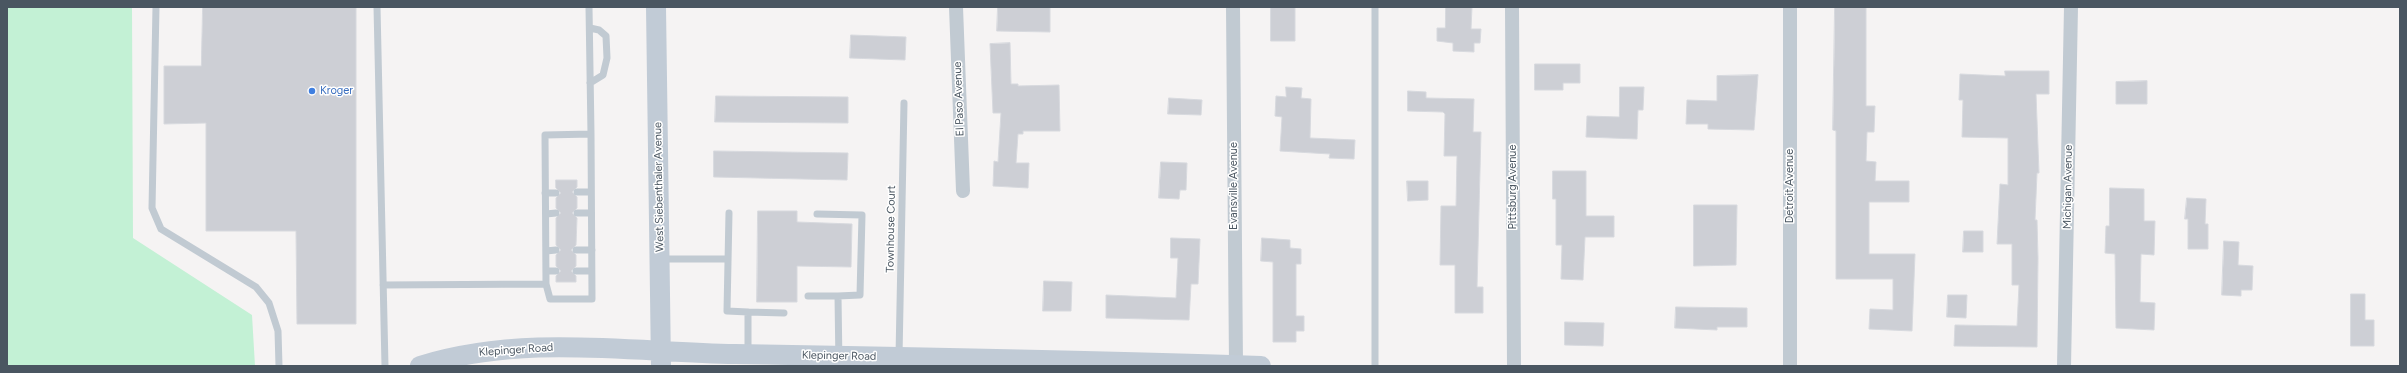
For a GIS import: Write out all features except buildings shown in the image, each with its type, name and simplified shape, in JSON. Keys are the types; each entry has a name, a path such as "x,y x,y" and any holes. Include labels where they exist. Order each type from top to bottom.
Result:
{"street":[{"name":"West Siebenthaler Avenue","path":"656,7 661,358"},
{"name":"El Paso Avenue","path":"956,7 963,191"},
{"name":"Evansville Avenue","path":"1233,7 1236,365"},
{"name":"Pittsburg Avenue","path":"1512,7 1514,366"},
{"name":"Detroit Avenue","path":"1790,7 1790,366"},
{"name":"Michigan Avenue","path":"2064,366 2071,7"},
{"name":"Klepinger Road","path":"420,366 454,356 499,349 595,346 661,358 737,356 839,361 888,360 1261,366"}],"lane":[{"path":"156,7 152,208 161,229 256,287 269,303 278,331 279,366"},
{"path":"377,7 385,366"},
{"path":"588,7 590,28 590,84 591,134 592,299 550,298 546,284 545,134 591,134"},
{"path":"1375,7 1375,366"},
{"path":"590,28 599,30 606,36 607,58 603,75 590,84"},
{"name":"Townhouse Court","path":"888,360 904,103"},
{"path":"577,192 591,192"},
{"path":"545,193 556,193"},
{"path":"546,214 556,213"},
{"path":"577,213 591,213"},
{"path":"729,213 727,311 784,313"},
{"path":"808,296 860,295 862,216 817,214"},
{"path":"546,251 556,250"},
{"path":"576,250 592,250"},
{"path":"660,259 728,259"},
{"path":"546,271 556,271"},
{"path":"576,271 592,271"},
{"path":"383,285 546,284"},
{"path":"838,296 839,361"},
{"path":"737,356 748,312"}],"green space":[{"path":"7,7 132,7 133,238 252,315 255,366 7,366"}],"place":[{"name":"Kroger","path":"312,91"}]}
